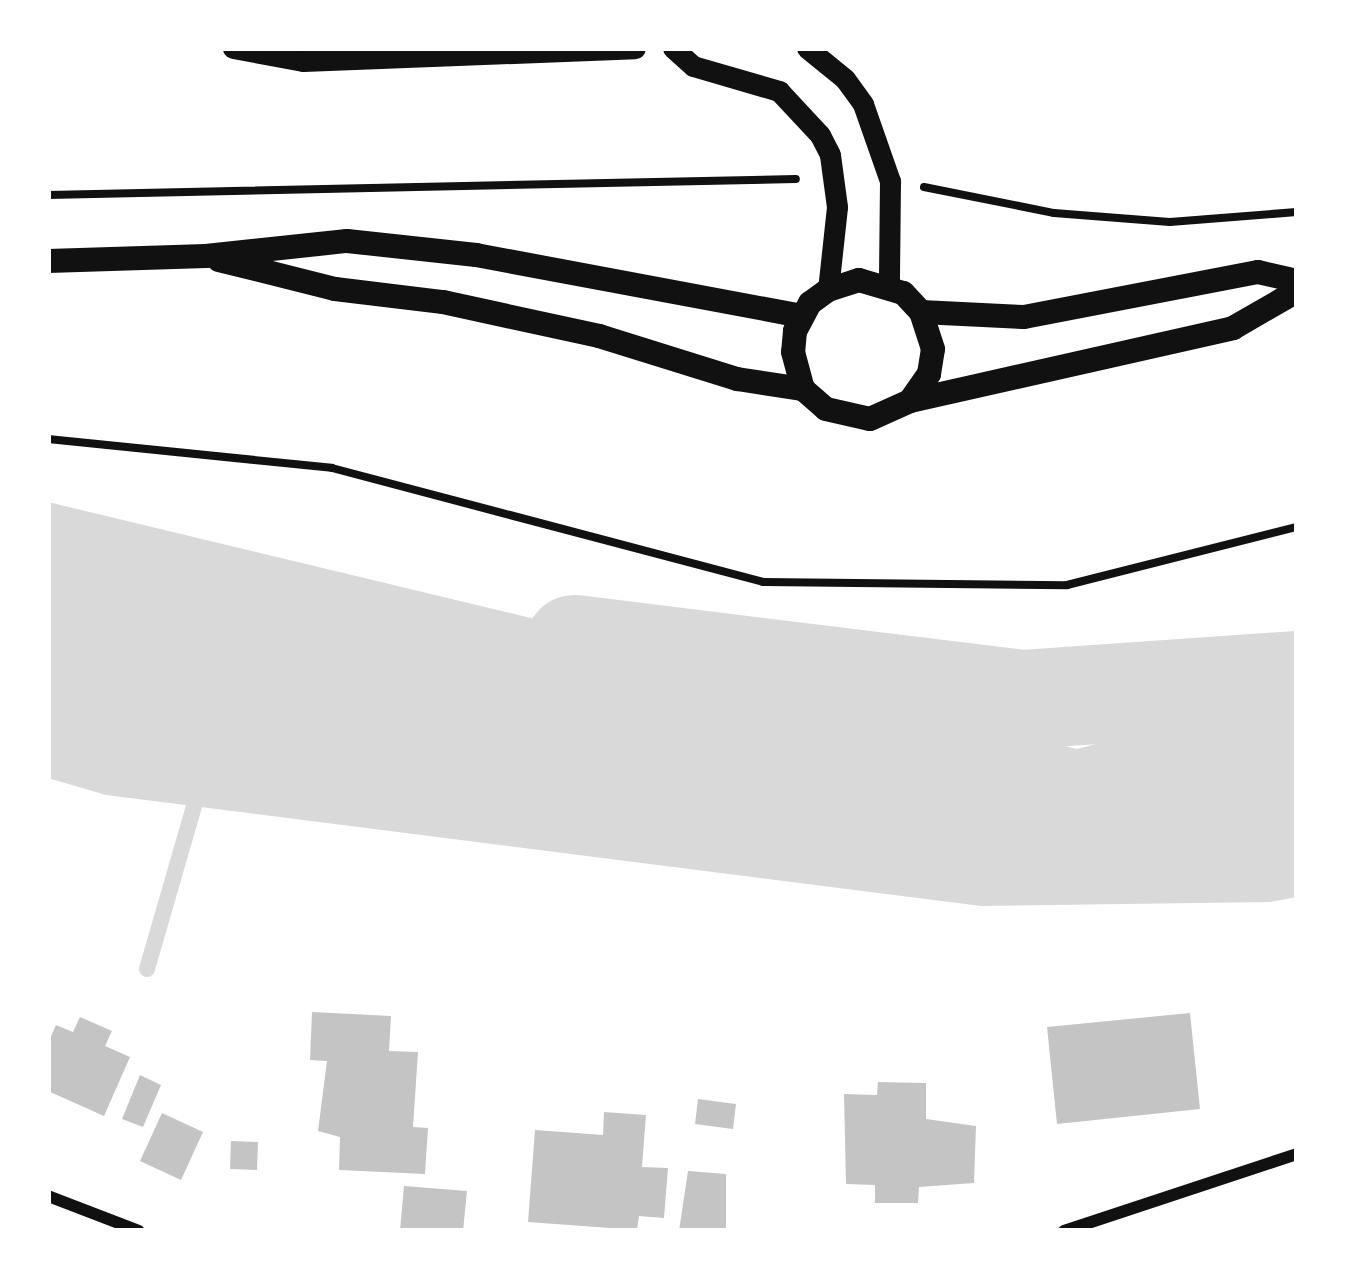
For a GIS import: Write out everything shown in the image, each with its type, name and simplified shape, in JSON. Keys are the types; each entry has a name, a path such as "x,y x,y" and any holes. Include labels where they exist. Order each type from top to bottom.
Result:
{"main road":[{"path":"48,261 206,256 347,241 476,255 801,316"},
{"path":"206,256 334,289 443,302 599,336 737,379 803,389 826,409 854,419 886,416 910,401 1233,328 1297,291"},
{"path":"922,312 1068,313 1258,272 1297,280"},
{"path":"803,389 793,352 801,316 828,290 860,280 889,284 922,312 933,350 929,374 910,401"}],"street":[{"path":"232,48 303,62 634,48"},
{"path":"673,48 693,65 779,91 820,135 837,207 828,290"},
{"path":"807,48 845,79 863,104 890,181 889,284"},
{"path":"1064,1231 1297,1154"},
{"path":"48,1196 139,1231"}],"path":[{"path":"48,195 834,179"},
{"path":"890,181 1054,212 1170,222 1297,212"},
{"path":"48,440 332,468 764,582 1066,586 1297,527"}],"shaded area":[{"path":"48,502 1077,749 1297,690 1297,897 1270,902 981,906 106,795 48,778"}],"building":[{"path":"312,1012 391,1016 389,1051 418,1052 413,1127 428,1128 425,1174 339,1170 340,1137 318,1131 327,1061 310,1060"},
{"path":"1190,1013 1200,1109 1057,1124 1047,1027"},
{"path":"80,1017 112,1031 105,1046 130,1057 104,1116 48,1091 48,1043 56,1025 73,1032"},
{"path":"140,1075 161,1085 143,1127 122,1119"},
{"path":"878,1082 926,1083 926,1119 976,1126 974,1183 919,1187 918,1203 875,1203 875,1185 846,1184 844,1094 877,1095"},
{"path":"698,1099 736,1104 733,1129 695,1124"},
{"path":"604,1112 646,1115 642,1167 668,1168 664,1218 639,1216 637,1230 528,1222 535,1130 603,1135"},
{"path":"162,1113 203,1132 181,1180 140,1161"},
{"path":"231,1141 258,1142 257,1170 230,1169"},
{"path":"688,1171 726,1174 726,1231 679,1231"},
{"path":"404,1186 467,1191 463,1231 400,1231"}],"waterway":[{"path":"574,644 1024,699 1297,680"},
{"path":"147,969 194,806"}]}
